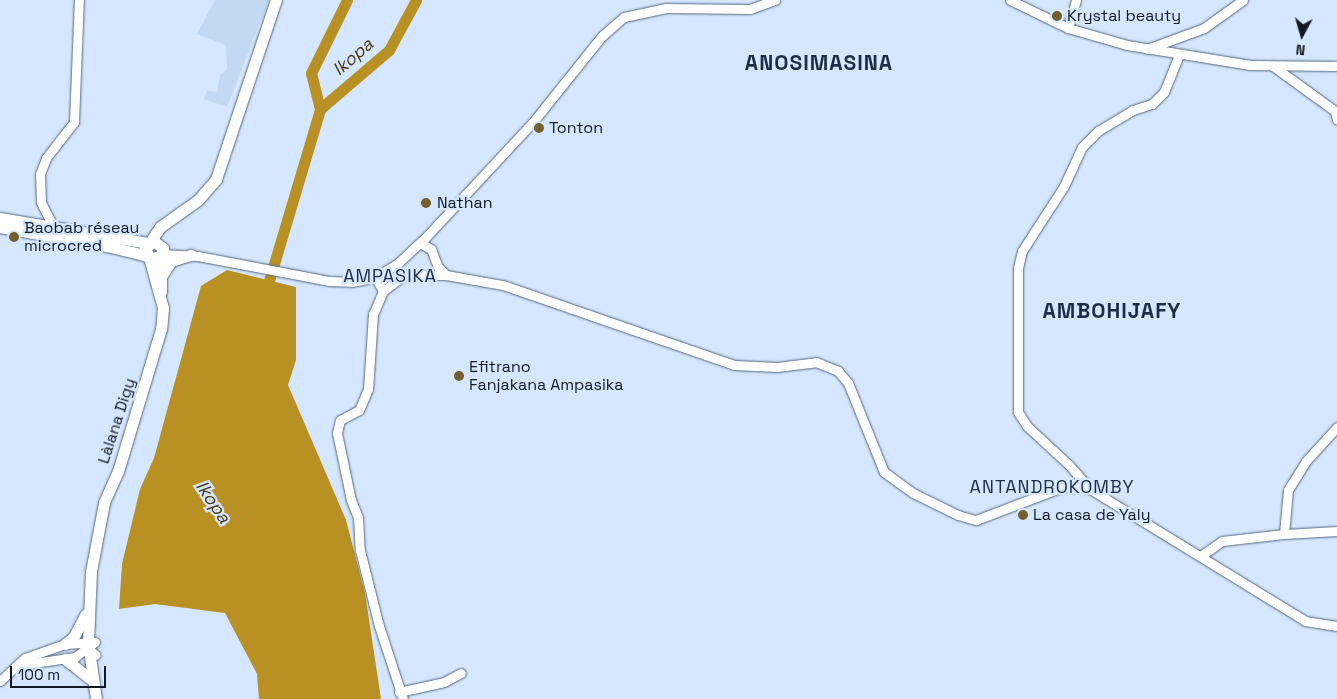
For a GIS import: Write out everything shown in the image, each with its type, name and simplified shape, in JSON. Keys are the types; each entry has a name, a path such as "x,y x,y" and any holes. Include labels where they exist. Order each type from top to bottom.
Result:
{"main road":[{"path":"159,252 145,252 149,242 160,227 198,200 216,178 276,0"},
{"path":"0,218 149,242"},
{"path":"159,252 173,218"},
{"path":"0,227 124,250 159,252"},
{"path":"124,250 141,260 157,276 171,261 195,256"},
{"name":"Làlana Digy","path":"102,699 88,610 94,550 104,503 118,472 156,356 163,314 157,276 159,252"},
{"name":"Làlana Digy","path":"94,550 93,681 96,699"},
{"path":"65,644 78,631 88,610"},
{"path":"64,660 93,681"}],"street":[{"path":"54,228 41,202 40,174 46,158 74,122 79,0"},
{"path":"159,252 195,256 317,279 352,282 375,277 420,243 533,122 602,36 624,17 666,8 750,9 775,0"},
{"path":"1010,0 1068,28 1147,50 1273,66 1337,66"},
{"path":"1068,28 1076,0"},
{"path":"1147,50 1204,28 1244,0"},
{"path":"1179,55 1164,92 1152,104 1134,110 1098,132 1082,147 1064,186 1022,251 1018,268 1018,412 1027,426 1068,464 1090,489 1202,555 1305,621 1337,626"},
{"path":"1273,66 1335,111 1337,120"},
{"path":"420,243 431,249 438,267 446,275"},
{"path":"460,673 444,682 401,696 360,550 358,517 352,500 337,433 340,420 359,410 368,389 372,314 383,291 404,275 446,275 503,285 734,364 777,367 816,362 838,371 854,397 884,472 913,493 958,515 976,520 1057,489 1070,486 1090,489"},
{"path":"375,277 383,291"},
{"path":"1284,534 1288,490 1306,461 1337,426"},
{"path":"1202,555 1222,541 1284,534 1337,531"},
{"path":"0,681 26,658 65,644 82,643 93,649"},
{"path":"18,665 64,660 93,649"}],"shaded area":[{"path":"215,0 269,0 227,107 204,99 207,91 217,92 220,75 227,69 226,45 197,34"}],"water":[{"path":"227,270 296,287 296,360 288,385 346,520 365,593 381,699 259,699 257,674 225,613 155,604 119,609 122,564 140,489 154,458 201,286"}],"waterway":[{"name":"Ikopa","path":"265,294 320,109 311,73 347,0"},
{"name":"Ikopa","path":"320,109 389,50 416,0"}],"place":[{"name":"Krystal beauty","path":"1057,16"},
{"name":"Tonton","path":"539,128"},
{"name":"Nathan","path":"426,203"},
{"name":"Baobab réseau microcred","path":"14,237"},
{"name":"Efitrano Fanjakana Ampasika","path":"459,376"},
{"name":"La casa de Yaly","path":"1023,515"}],"district":[{"name":"ANOSIMASINA","path":"819,63"},
{"name":"AMPASIKA","path":"390,276"},
{"name":"AMBOHIJAFY","path":"1112,311"},
{"name":"ANTANDROKOMBY","path":"1052,487"}]}
